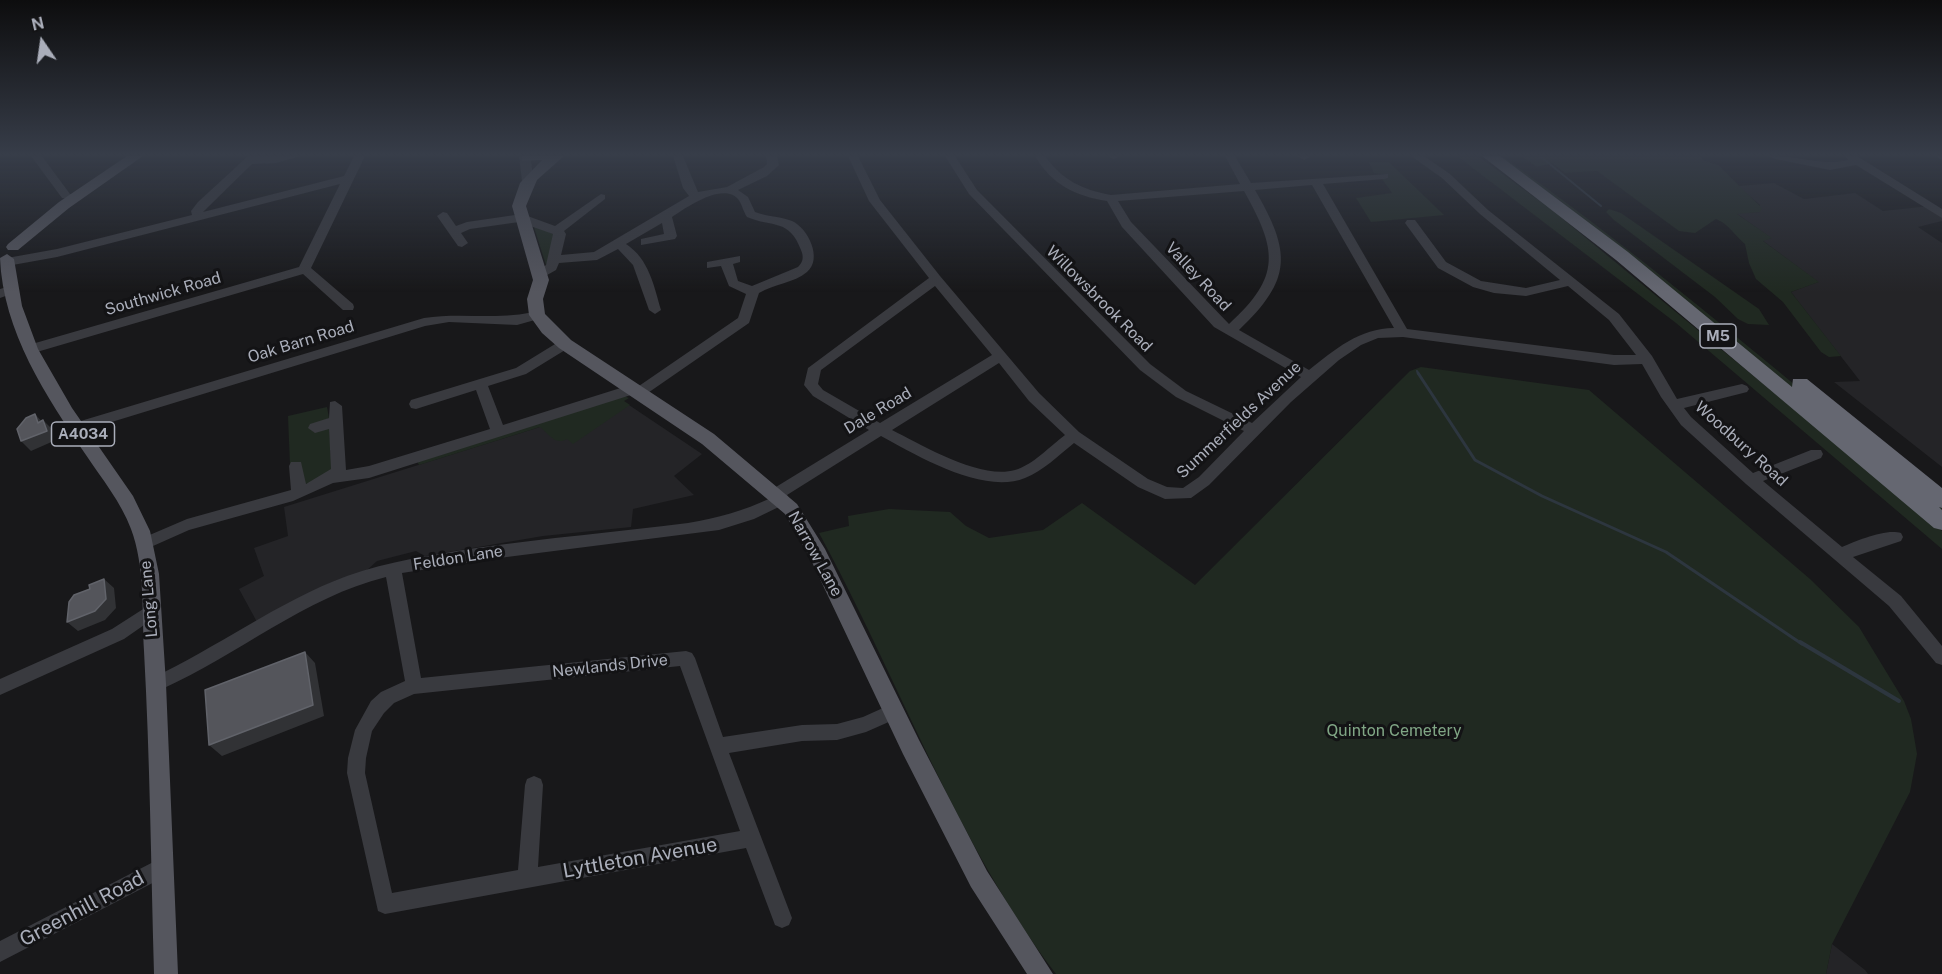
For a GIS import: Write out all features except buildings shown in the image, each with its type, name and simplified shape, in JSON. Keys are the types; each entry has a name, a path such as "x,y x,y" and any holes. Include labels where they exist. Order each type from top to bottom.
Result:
{"highway":[{"name":"M5","path":"1550,201 1613,249 1942,522"},
{"name":"M5","path":"1569,201 1627,245 1942,500"}],"main road":[{"path":"5,256 70,201"},
{"path":"520,201 519,206 540,275 535,299 537,315"},
{"name":"Long Lane","path":"5,256 5,292 30,349 48,383 127,501 141,531 144,544 156,684 166,974"},
{"name":"Narrow Lane","path":"537,315 548,329 565,344 708,440 791,508 818,554 979,879 1041,974"}],"street":[{"path":"198,216 197,211 205,201"},
{"path":"5,256 57,253 255,201"},
{"path":"337,201 304,270 312,274 348,307"},
{"path":"557,231 595,201"},
{"path":"554,260 597,256 620,245 689,201"},
{"path":"144,544 185,526 299,492 331,478 369,472 498,430 634,392 744,321 753,292 759,287 803,269 809,264 809,251 791,225 756,217 748,211 746,201"},
{"name":"Summerfields Avenue","path":"875,201 999,357 1034,397 1074,436 1143,483 1165,493 1186,494 1204,481 1311,377 1351,346 1374,335 1403,333 1614,360 1647,359"},
{"name":"Willowsbrook Road","path":"982,201 1145,367 1181,394 1254,430"},
{"name":"Valley Road","path":"1114,201 1126,224 1205,311 1229,331 1311,377"},
{"path":"1229,331 1259,305 1271,286 1277,264 1273,237 1255,201"},
{"path":"1327,201 1403,333"},
{"name":"Woodbury Road","path":"1476,201 1569,282 1614,317 1647,359 1674,405 1693,429 1935,637 1942,658"},
{"path":"1922,201 1942,214"},
{"path":"443,216 456,231 462,243"},
{"path":"645,242 671,236 666,217"},
{"path":"456,231 473,225 523,219 557,231 560,234 552,267 540,275"},
{"path":"1433,232 1414,228 1442,265 1477,284 1494,289 1526,292 1569,282"},
{"path":"620,245 632,252 641,267 655,310"},
{"path":"711,265 731,261 733,283 753,292"},
{"name":"Southwick Road","path":"30,349 304,270"},
{"path":"936,279 815,368 811,385 818,393 897,441 980,474 999,478 1015,476 1074,436"},
{"name":"Oak Barn Road","path":"79,428 424,322 449,318 517,321 537,315"},
{"path":"416,405 521,370 565,344"},
{"name":"Dale Road","path":"779,497 999,357"},
{"path":"480,382 498,430"},
{"path":"1674,405 1739,393"},
{"path":"315,428 336,414 339,471 331,478"},
{"path":"1750,480 1815,458"},
{"path":"296,466 299,492"},
{"name":"Feldon Lane","path":"156,684 183,673 335,588 393,569 532,546 719,524 749,515 779,497"},
{"path":"1841,555 1863,545 1895,537"},
{"path":"393,569 414,686"},
{"path":"0,687 152,619"},
{"name":"Newlands Drive","path":"414,686 686,658 717,746"},
{"name":"Lyttleton Avenue","path":"414,686 391,693 381,701 367,723 356,755 356,773 386,904 752,838"},
{"path":"782,918 717,746 802,733 837,732 866,724 894,711"},
{"path":"527,879 534,785"},
{"name":"Greenhill Road","path":"0,952 163,867"}],"shaded area":[{"path":"1756,201 1868,201 1883,211 1930,206 1942,214 1942,221 1918,227 1942,243 1942,467 1834,382 1860,381 1791,292 1818,282 1762,240 1771,238 1736,213 1760,212 1760,205"},
{"path":"623,401 702,454 674,476 694,495 633,509 631,527 543,536 425,556 416,551 377,561 366,571 334,581 257,622 239,589 264,576 254,548 288,536 284,507"},
{"path":"1832,944 1865,970 1868,974 1826,974"}],"green space":[{"path":"1358,201 1430,201 1444,215 1371,222"},
{"path":"1517,201 1540,201 1552,210 1942,531 1942,549 1676,323"},
{"path":"1561,201 1565,201 1670,283 1942,507 1942,512"},
{"path":"1639,201 1755,201 1762,208 1760,212 1737,214 1772,238 1763,241 1819,282 1791,292 1841,356 1829,357 1821,352 1783,302 1756,279 1749,263 1745,244 1721,221 1716,219 1695,233 1679,231"},
{"path":"1609,209 1621,213 1759,309 1769,325 1748,324 1738,319 1715,297 1614,220 1606,212"},
{"path":"533,224 553,234 554,249 546,265"},
{"name":"Quinton Cemetery","path":"1421,367 1589,390 1810,579 1859,627 1904,701 1911,719 1917,754 1910,792 1832,944 1826,974 1056,974 1020,923 958,815 819,533 849,526 848,516 889,509 950,512 966,526 989,538 1043,530 1082,503 1195,585 1410,371"},
{"path":"624,396 629,398 624,401 630,405 573,444 567,439 556,440 540,427 419,465 416,459"},
{"path":"327,407 329,418 313,426 313,432 329,428 332,469 314,482 305,484 290,465 288,416"}],"waterway":[{"path":"1595,201 1601,206"},
{"path":"1418,373 1475,460 1542,496 1666,552 1802,644"},
{"path":"1800,642 1899,701"}]}
